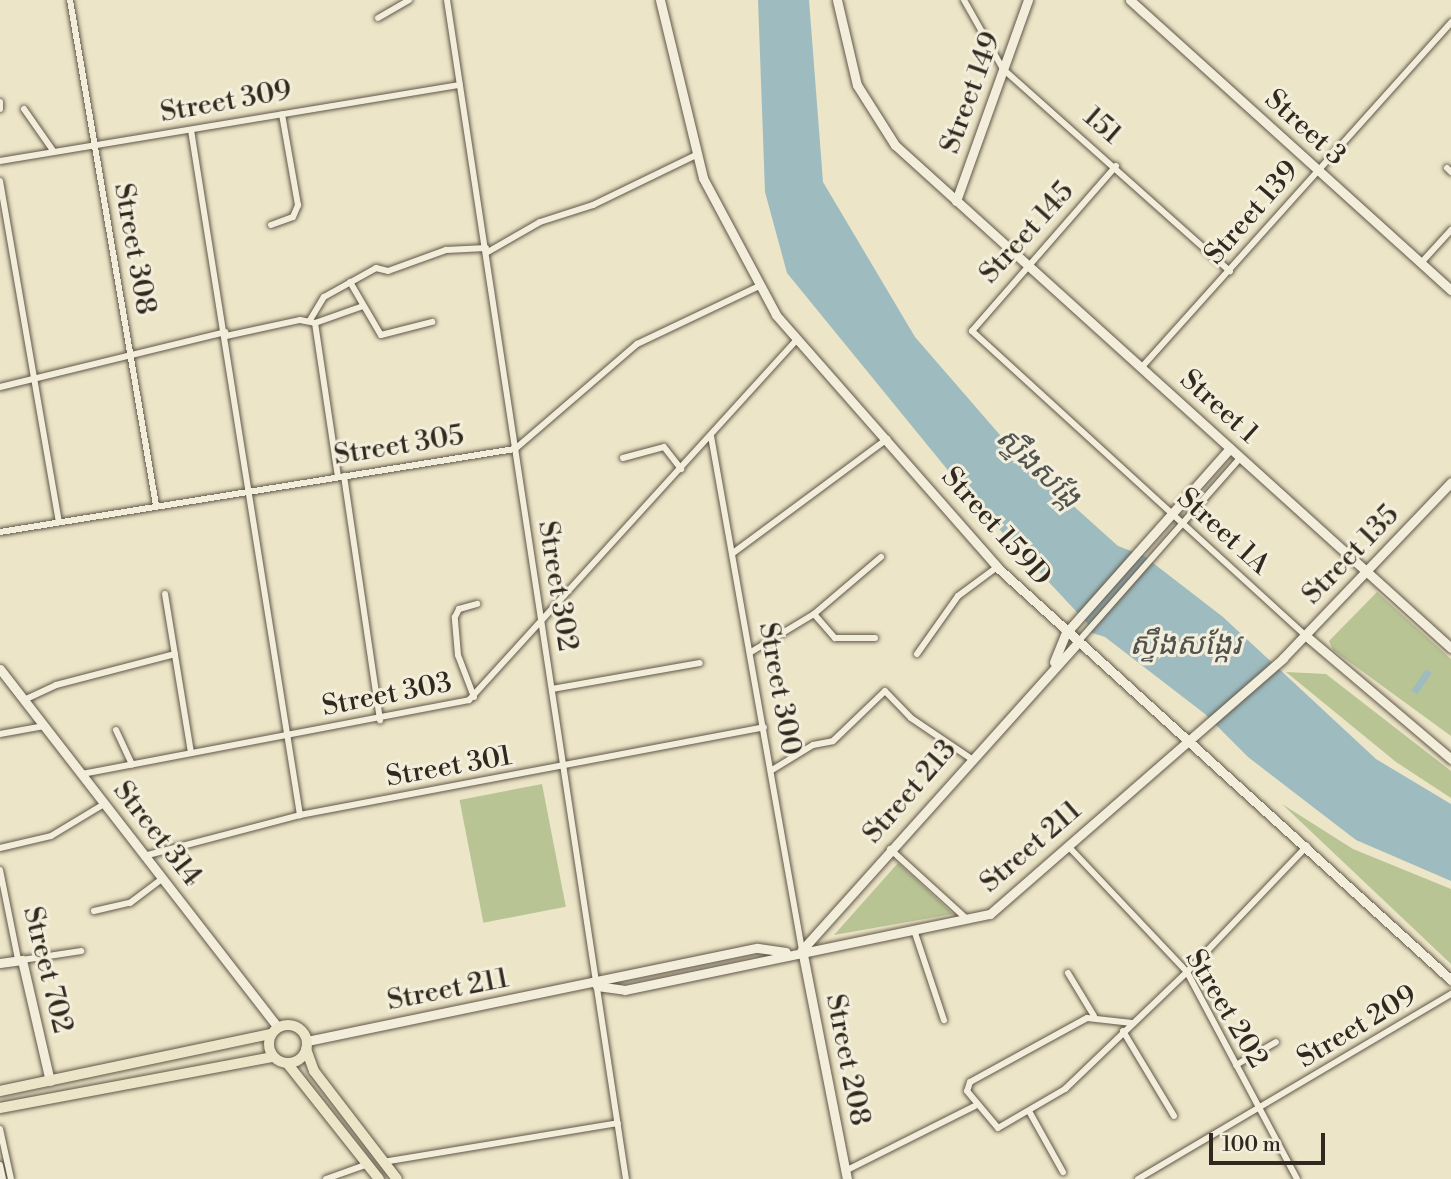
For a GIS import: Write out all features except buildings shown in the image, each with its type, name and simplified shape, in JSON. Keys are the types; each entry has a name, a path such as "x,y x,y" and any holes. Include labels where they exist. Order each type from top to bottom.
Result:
{"main road":[{"path":"0,1091 298,1027 307,1045 314,1071 397,1179"},
{"path":"273,1056 274,1031"},
{"path":"287,1063 307,1045"},
{"path":"0,1108 273,1056 287,1063 379,1179"}],"street":[{"name":"Street 308","path":"70,0 156,505"},
{"path":"378,18 410,0"},
{"name":"Street 302","path":"447,0 626,1179"},
{"name":"Street 159D","path":"660,0 696,155 757,288 797,339 997,567 1077,643 1190,736 1451,980"},
{"name":"Street 1","path":"837,0 869,112 956,201 1451,648"},
{"name":"151","path":"964,0 1003,69 1230,271"},
{"name":"Street 149","path":"956,201 1028,0"},
{"name":"Street 3","path":"1130,0 1451,290"},
{"name":"Street 139","path":"1141,368 1451,22"},
{"name":"Street 309","path":"1,161 460,85"},
{"path":"0,102 0,110"},
{"path":"24,109 54,152"},
{"path":"271,225 293,217 298,205 282,114"},
{"path":"191,130 252,490 285,736 300,816"},
{"path":"0,151 1,161"},
{"path":"380,720 341,476 312,322 324,297 349,282 446,250 486,251 540,222 593,205 696,155"},
{"name":"Street 145","path":"972,331 1026,264 1115,166"},
{"path":"0,181 59,521"},
{"path":"1421,263 1451,230"},
{"path":"349,282 381,335 432,322"},
{"path":"515,449 637,344 757,288"},
{"path":"0,387 226,334 312,322 363,306"},
{"name":"Street 1A","path":"972,331 1181,525 1451,759"},
{"name":"Street 303","path":"82,774 380,720 474,697 797,339"},
{"name":"Street 300","path":"711,436 802,950"},
{"path":"733,553 887,439"},
{"path":"623,458 664,447 681,469"},
{"name":"Street 213","path":"1053,664 1066,633 1230,448"},
{"name":"Street 305","path":"0,532 515,449"},
{"path":"1181,525 1240,458"},
{"name":"Street 135","path":"1190,736 1283,658 1368,573 1451,482"},
{"name":"Street 213","path":"802,950 1053,664 1077,643 1181,525"},
{"path":"751,652 814,614 881,557"},
{"path":"917,654 958,596 997,567"},
{"path":"165,594 191,753"},
{"path":"474,697 458,654 455,617 459,609 477,604"},
{"path":"814,614 835,638 875,638"},
{"path":"24,700 56,685 175,654"},
{"path":"552,689 700,663"},
{"name":"Street 314","path":"0,669 162,879 274,1031"},
{"path":"772,771 813,745 834,741 885,691 911,718 970,758"},
{"path":"0,734 44,726"},
{"name":"Street 301","path":"144,856 300,816 564,768 764,727"},
{"path":"117,730 132,764"},
{"name":"Street 211","path":"597,986 625,990 802,950 969,921 1006,904 1190,736"},
{"path":"0,848 51,836 104,804"},
{"name":"Street 202","path":"1068,846 1187,971 1297,1179"},
{"path":"1132,1023 1094,1016 970,1082 975,1106 998,1128 1065,1089 1187,971 1307,846"},
{"path":"890,849 969,921"},
{"name":"Street 702","path":"0,870 50,1081"},
{"path":"94,911 130,903 162,879"},
{"path":"914,930 944,1020"},
{"name":"Street 211","path":"307,1045 597,986 621,975 758,948 788,953"},
{"name":"Street 208","path":"802,950 846,1175"},
{"path":"0,963 81,951"},
{"path":"1068,973 1094,1016"},
{"name":"Street 209","path":"1138,1179 1451,994"},
{"path":"1123,1031 1174,1116"},
{"path":"1236,1065 1276,1042"},
{"path":"846,1175 975,1106"},
{"path":"1029,1111 1063,1172"},
{"path":"383,1162 618,1123"},
{"path":"0,1129 11,1179"},
{"path":"326,1179 368,1164"},
{"path":"0,1165 3,1179"}],"green space":[{"path":"1377,592 1451,659 1451,736 1333,650 1329,641"},
{"path":"1286,672 1326,674 1451,771 1451,798 1396,762"},
{"path":"542,784 566,907 483,923 460,800"},
{"path":"1282,804 1353,849 1451,889 1451,964"},
{"path":"898,863 953,914 834,935"}],"water":[{"name":"ស្ទឹងសង្កែរ","path":"758,0 809,0 823,182 915,337 1019,457 1118,546 1144,556 1223,617 1376,759 1451,804 1451,881 1356,840 1248,757 1205,714 1105,637 1086,631 1088,624 973,501 787,273 765,192"},
{"path":"1426,669 1432,673 1417,694 1411,691"}],"water label":[{"name":"ស្ទឹងសង្កែ","path":"1038,468"}]}
